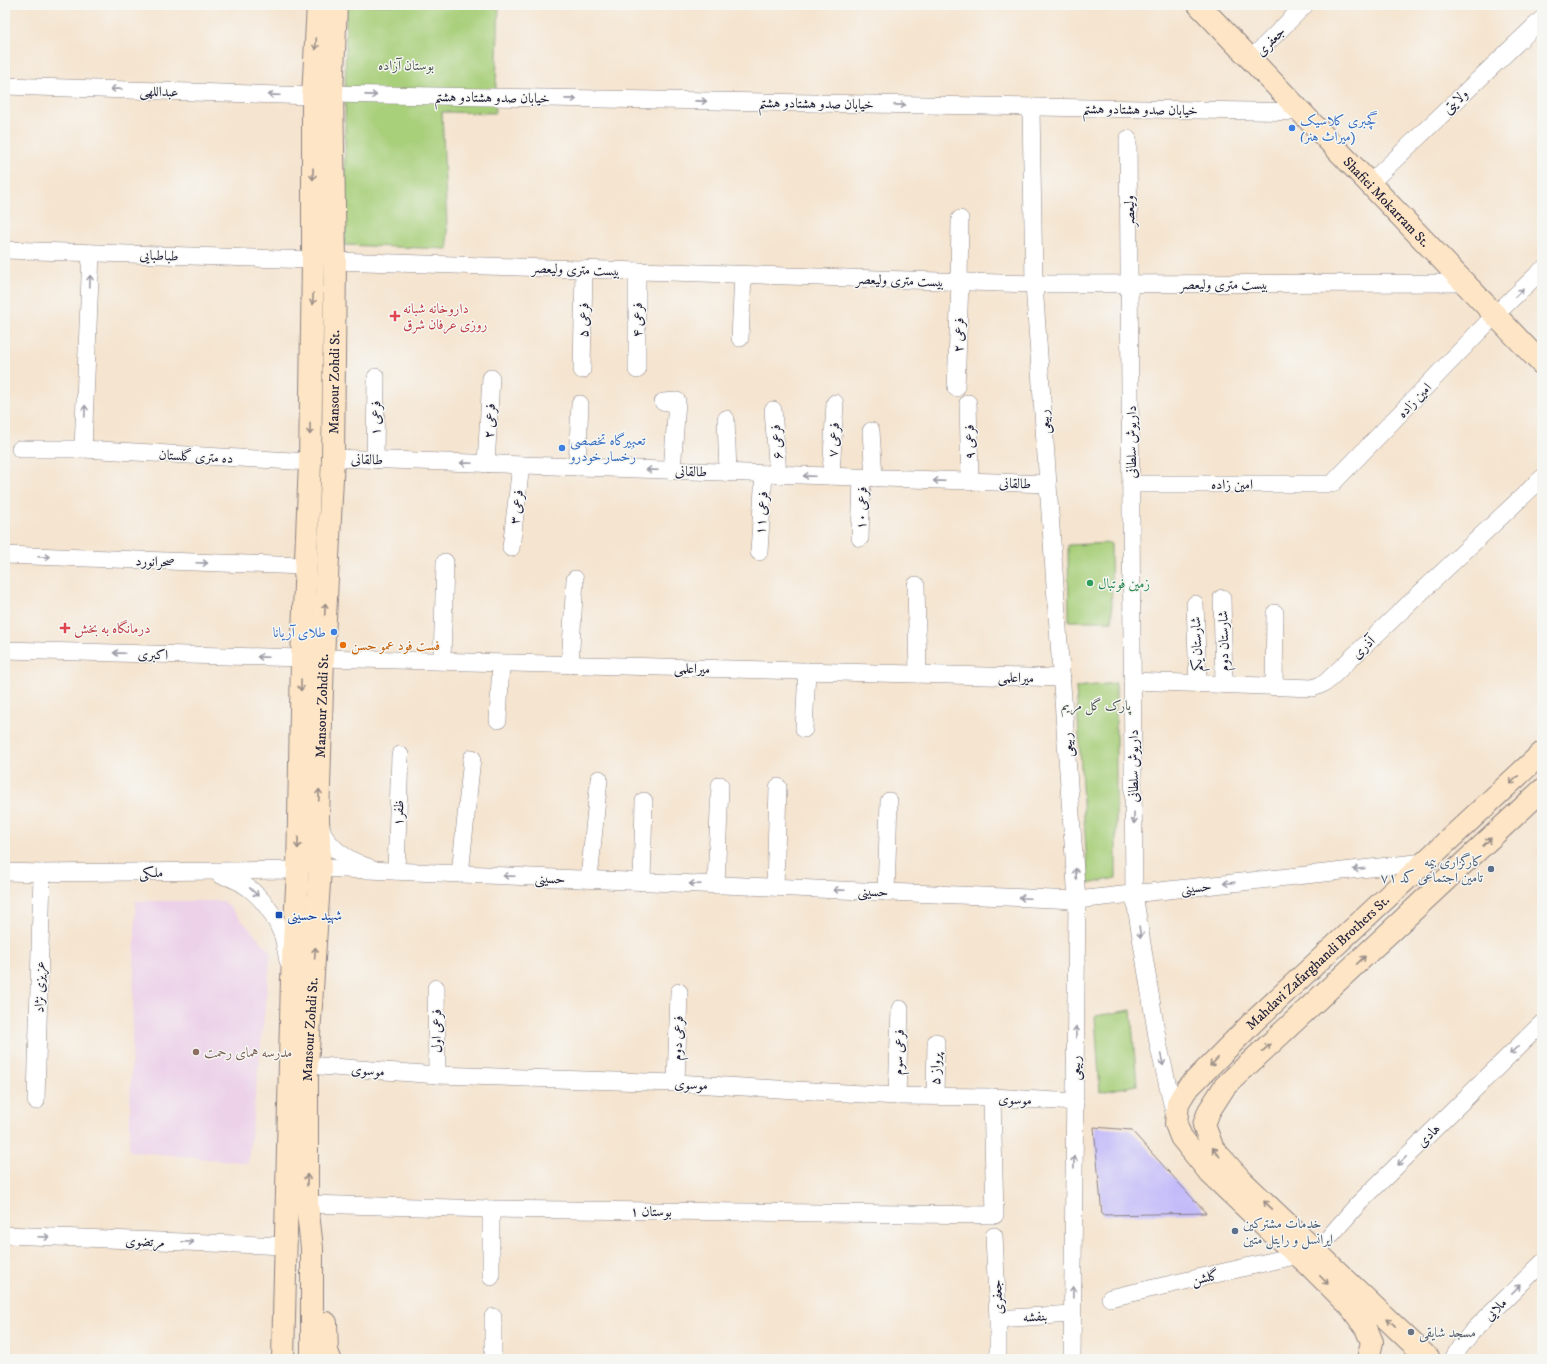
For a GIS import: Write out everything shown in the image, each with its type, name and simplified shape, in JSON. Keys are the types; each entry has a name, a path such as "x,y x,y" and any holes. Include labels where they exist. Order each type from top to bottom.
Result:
{"main road":[{"name":"Mansour Zohdi St.","path":"282,1359 292,978 298,870 312,658 333,458 335,261 322,95 318,5"},
{"name":"Mansour Zohdi St.","path":"312,1359 312,1248 307,1204 307,1065 320,868 312,658 305,566 310,462 313,260 322,95 336,5"},
{"name":"Shafiei Mokarram St.","path":"1199,5 1542,364"},
{"path":"313,260 335,261"},
{"name":"Mahdavi Zafarghandi Brothers St.","path":"1176,1124 1178,1103 1186,1090 1252,1023 1542,753"},
{"name":"Mahdavi Zafarghandi Brothers St.","path":"1237,1186 1213,1149 1204,1125 1209,1111 1225,1086 1542,790"},
{"path":"1425,862 1462,866"},
{"path":"298,870 320,868"},
{"path":"1176,1124 1181,1137 1210,1173 1237,1186 1308,1253 1429,1359"},
{"path":"312,1248 323,1272 327,1351 330,1359"},
{"path":"1308,1253 1366,1328 1372,1342 1368,1359"}],"street":[{"name":"جعفری","path":"1251,60 1305,5"},
{"name":"ولایتی","path":"1369,184 1542,19"},
{"name":"عبداللهی","path":"5,86 322,95"},
{"name":"خیابان صدو هشتادو هشتم","path":"322,95 1301,112"},
{"name":"ربیعی","path":"1031,108 1034,284 1078,900 1072,1359"},
{"name":"ولیعصر","path":"1128,139 1130,284"},
{"path":"960,219 960,282"},
{"name":"طباطبایی","path":"5,250 313,260"},
{"path":"83,450 91,253"},
{"name":"بیست متری ولیعصر","path":"335,261 1034,284 1465,283"},
{"name":"فرعی ۵","path":"582,370 584,269"},
{"name":"امين زاده","path":"1332,484 1495,315 1542,270"},
{"name":"فرعی ۴","path":"636,370 637,271"},
{"path":"740,338 743,275"},
{"name":"فرعی ۲","path":"956,388 960,282"},
{"name":"داریوش سلطانی","path":"1130,284 1134,894 1158,1043 1176,1124"},
{"name":"فرعی ۱","path":"375,460 376,376"},
{"name":"فرعی ۲","path":"486,464 491,378"},
{"path":"663,402 677,401 672,470"},
{"name":"فرعی ۷","path":"831,476 835,403"},
{"name":"فرعی ۹","path":"968,403 970,482"},
{"path":"577,467 580,404"},
{"name":"فرعی ۶","path":"771,474 773,410"},
{"path":"726,419 728,473"},
{"name":"فرعی ۱۰","path":"860,538 868,478 871,431"},
{"name":"ده متری گلستان","path":"20,449 83,450 310,462"},
{"name":"طالقانی","path":"333,458 1048,484"},
{"name":"فرعی ۳","path":"511,548 521,465"},
{"name":"فرعی ۱۱","path":"759,552 771,474"},
{"name":"آذری","path":"1132,681 1312,688 1325,683 1542,478"},
{"name":"امین زاده","path":"1131,484 1332,484"},
{"name":"صحرانورد","path":"5,555 305,566"},
{"path":"442,662 445,562"},
{"path":"570,665 575,579"},
{"path":"916,585 918,674"},
{"name":"شارستان دوم","path":"1222,598 1224,684"},
{"name":"شارستان یکم","path":"1195,604 1198,683"},
{"path":"1274,686 1275,613"},
{"name":"اکبری","path":"5,650 312,658"},
{"name":"میراعلمی","path":"312,658 1062,678"},
{"path":"498,720 501,663"},
{"path":"804,729 808,671"},
{"name":"ظفر۱","path":"396,871 400,755"},
{"path":"460,874 472,758"},
{"path":"589,879 599,779"},
{"path":"716,885 720,785"},
{"path":"775,887 778,787"},
{"path":"642,882 644,801"},
{"path":"886,892 889,801"},
{"path":"318,818 327,841 354,862 375,870"},
{"name":"حسینی","path":"320,868 1078,900 1425,862"},
{"name":"ملکی","path":"5,872 206,872 298,870"},
{"path":"206,872 230,877 236,880 251,889 270,909 282,934 292,978"},
{"name":"عزیزی نژاد","path":"36,1101 42,873"},
{"name":"فرعی اول","path":"436,988 437,1075"},
{"name":"فرعی دوم","path":"676,1083 679,992"},
{"name":"فرعی سوم","path":"897,1096 900,1009"},
{"name":"هادی","path":"1308,1253 1542,1023"},
{"name":"پرواز ۵","path":"935,1096 936,1042"},
{"name":"موسوی","path":"307,1065 437,1075 676,1083 897,1096 992,1097 1075,1102"},
{"name":"بوستان ۱","path":"307,1204 491,1209 995,1215 992,1097"},
{"path":"491,1209 491,1276"},
{"name":"مرتضوی","path":"5,1235 285,1246"},
{"name":"جعفری","path":"994,1236 998,1318 998,1359"},
{"name":"گلشن","path":"1110,1298 1308,1253"},
{"name":"ملایی","path":"1453,1359 1472,1332 1542,1263"},
{"name":"بنفشه","path":"998,1318 1072,1314"},
{"path":"493,1317 493,1359"}],"shaded area":[{"name":"مدرسه همای رحمت","path":"136,901 224,901 271,952 248,1163 129,1151"}],"green space":[{"name":"بوستان آزاده","path":"346,5 499,5 495,113 442,112 448,249 344,245"},
{"name":"زمین فوتبال","path":"1111,543 1112,621 1069,621 1068,545"},
{"name":"پارک گل مریم","path":"1116,683 1116,878 1088,884 1076,687"},
{"path":"1131,1010 1137,1085 1100,1092 1095,1016"}],"building":[{"path":"1094,1127 1131,1130 1206,1213 1102,1215"}],"place":[{"name":"گچبری کلاسیک (میراث هنر)","path":"1292,128"},
{"name":"داروخانه شبانه روزی عرفان شرق","path":"395,316"},
{"name":"تعمیرگاه تخصصی رُخسار خودرو","path":"562,448"},
{"name":"زمین فوتبال","path":"1090,583"},
{"name":"درمانگاه به بخش","path":"65,628"},
{"name":"طلای آریانا","path":"334,632"},
{"name":"فست فود عمو حسن","path":"343,645"},
{"name":"کارگزاری بیمه تامین اجتماعی کد ۷۱","path":"1491,869"},
{"name":"شهید حسینی","path":"279,915"},
{"name":"مدرسه همای رحمت","path":"196,1052"},
{"name":"خدمات مشترکین ایرانسل و رایتل متین","path":"1235,1231"},
{"name":"مسجد شایقی","path":"1411,1332"}]}
